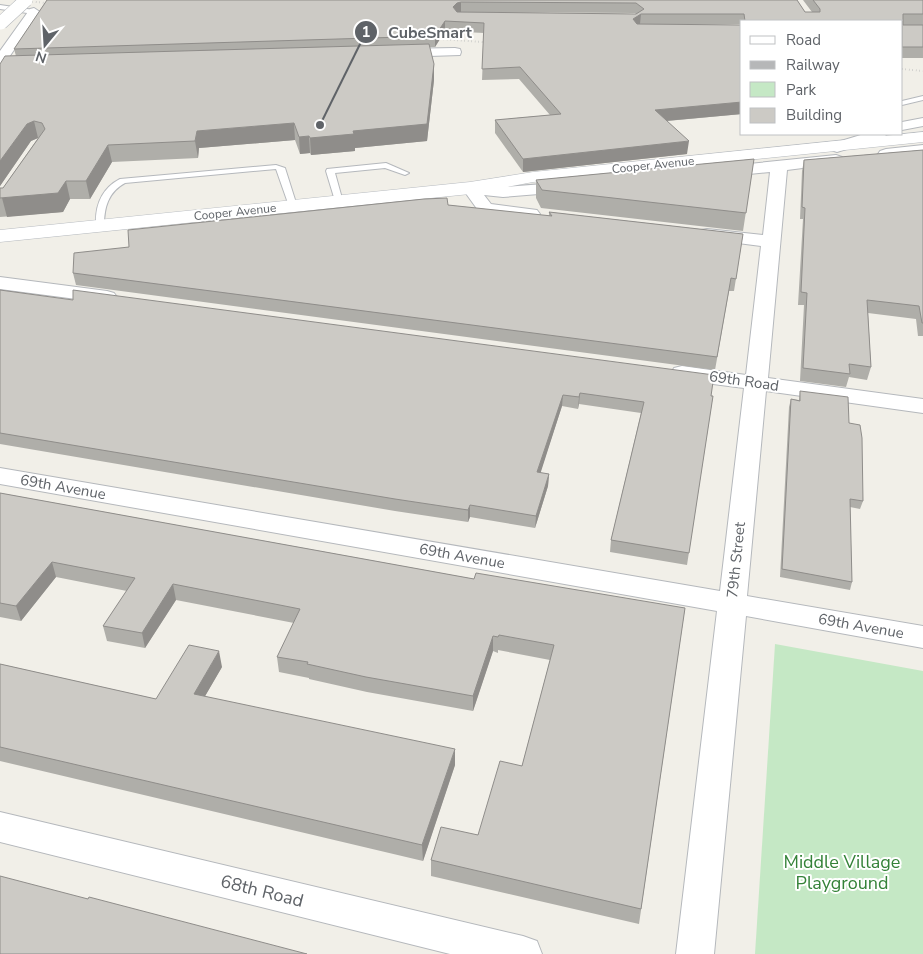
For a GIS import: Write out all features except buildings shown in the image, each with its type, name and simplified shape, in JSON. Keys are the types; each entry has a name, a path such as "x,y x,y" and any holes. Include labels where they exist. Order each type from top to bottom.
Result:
{"main road":[{"name":"Cooper Avenue","path":"0,236 470,188 533,177 923,137"}],"street":[{"path":"1,24 26,0"},
{"path":"3,64 34,12"},
{"path":"386,54 455,52"},
{"path":"903,126 923,122"},
{"name":"Cooper Avenue","path":"837,147 875,135"},
{"name":"Cooper Avenue","path":"470,188 503,192 533,191 779,167 923,150"},
{"name":"79th Street","path":"695,954 779,167"},
{"path":"470,188 486,209 545,216"},
{"path":"693,232 770,241"},
{"path":"0,283 128,300"},
{"name":"69th Road","path":"661,370 923,406"},
{"name":"69th Avenue","path":"0,476 923,637"},
{"name":"68th Road","path":"0,827 523,954"}],"lane":[{"path":"0,7 34,12"},
{"path":"903,102 923,98"},
{"path":"338,202 330,171 386,165 405,173"},
{"path":"100,226 100,211 108,190 123,181 276,167 281,168 293,206"}],"green space":[{"name":"Middle Village Playground","path":"775,644 923,671 923,954 755,954"}],"railway":[{"path":"15,0 57,4"},
{"path":"426,38 498,43"},
{"path":"903,69 923,71"}],"place":[{"name":"CubeSmart","path":"320,125"}]}
